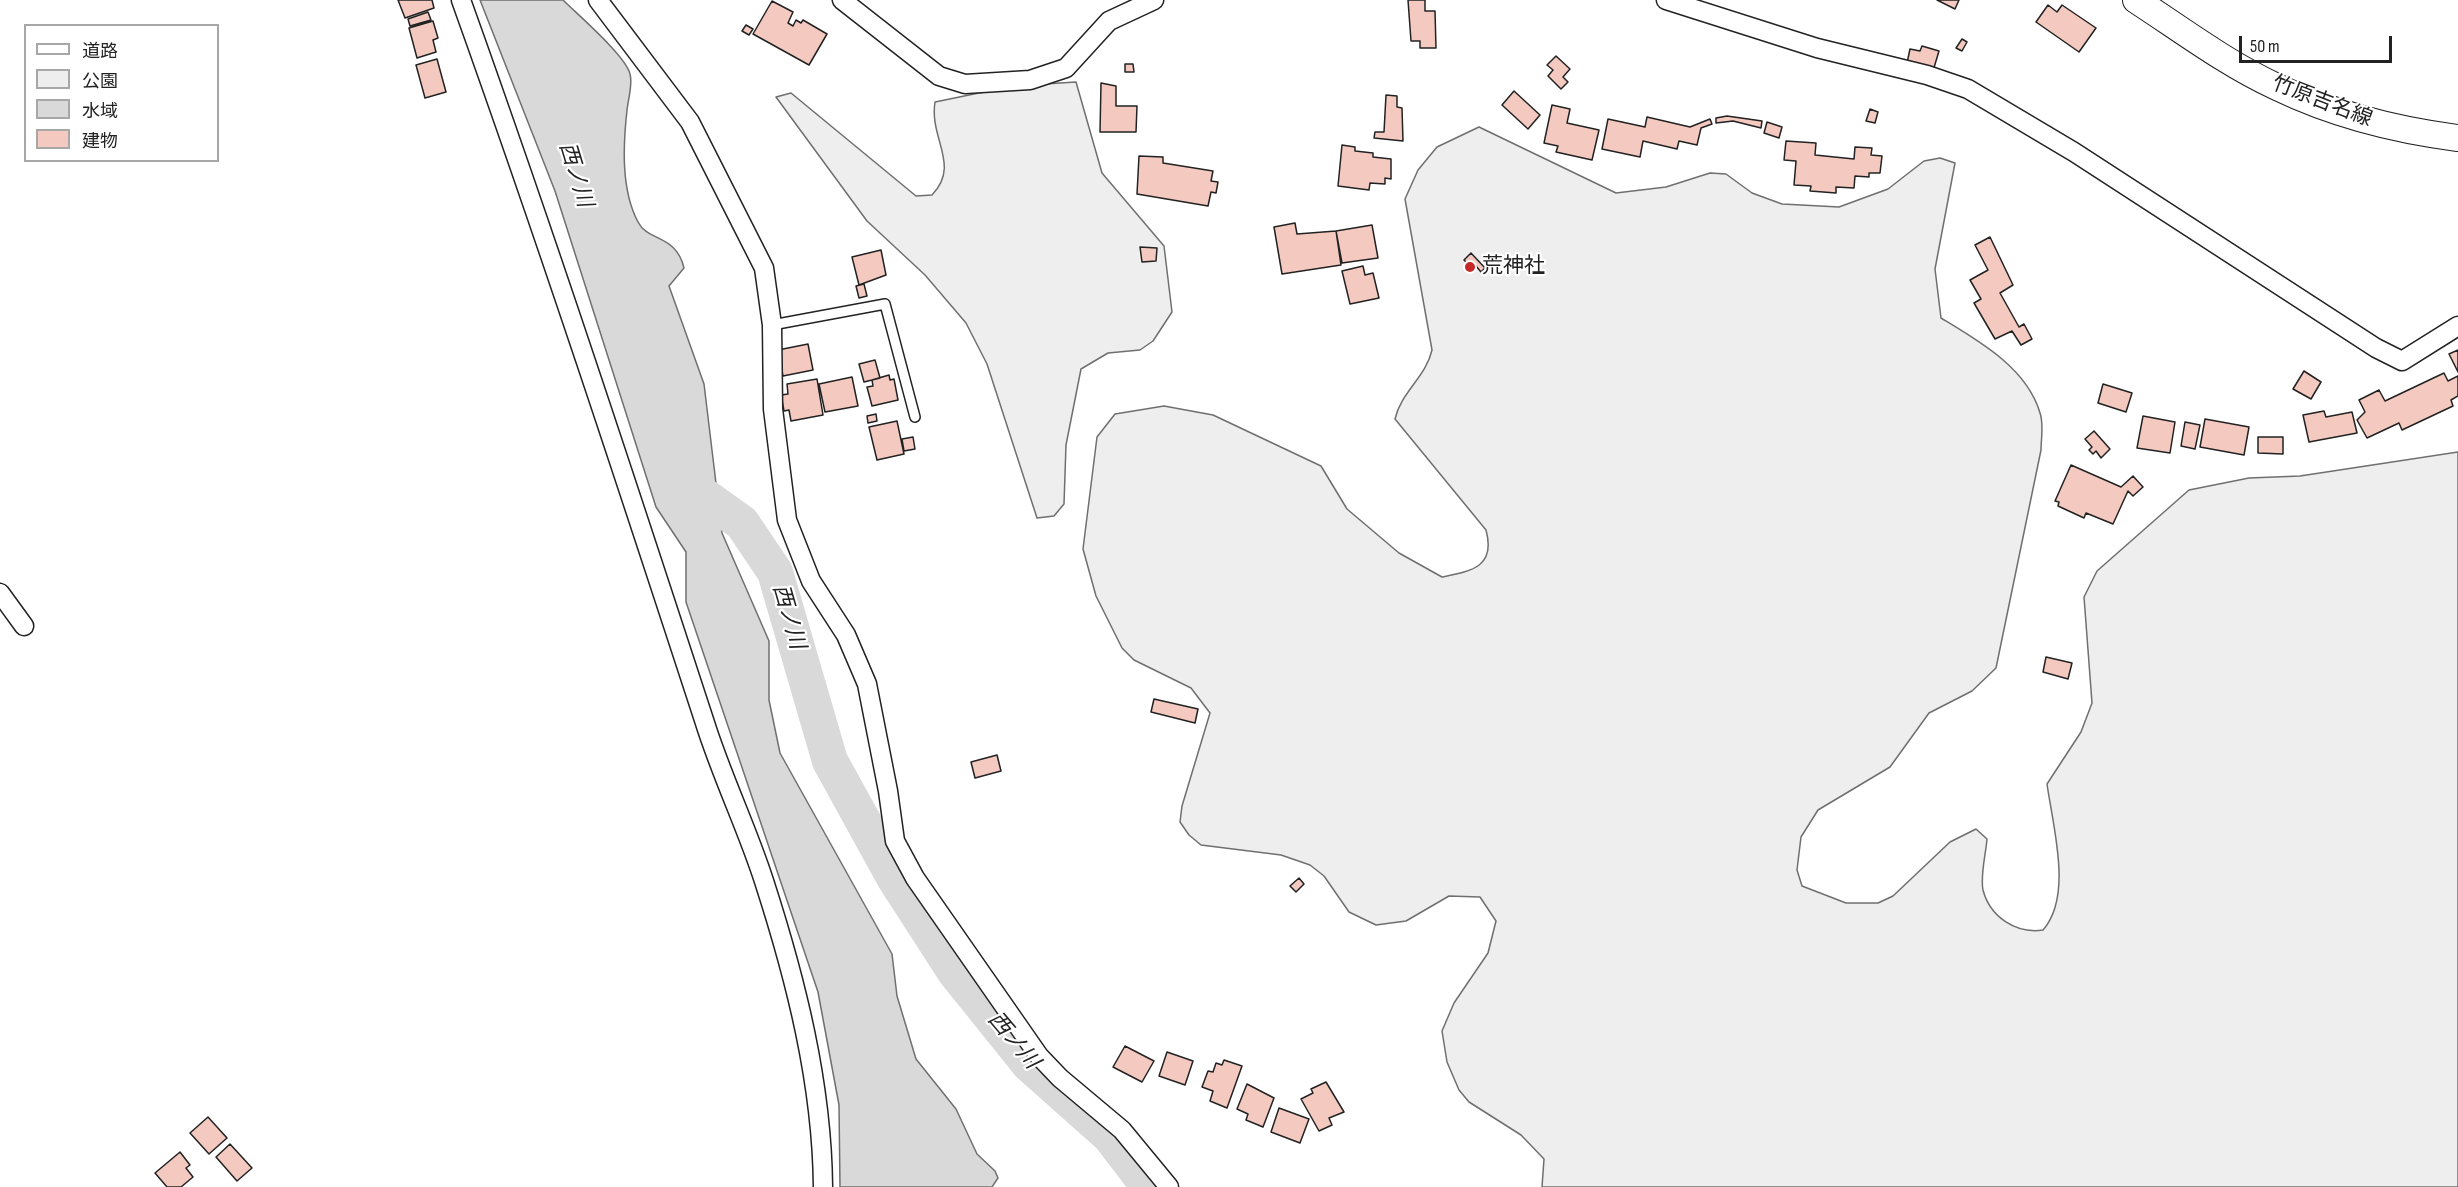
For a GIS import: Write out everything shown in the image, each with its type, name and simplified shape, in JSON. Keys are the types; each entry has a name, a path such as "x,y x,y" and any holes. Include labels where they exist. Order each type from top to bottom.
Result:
{"main road":[{"name":"竹原吉名線","path":"2136,0 2238,66 2277,88 2346,115 2401,130 2458,138"}],"street":[{"path":"461,0 534,203 706,728 764,880 798,999 812,1067 822,1141 823,1187"},
{"path":"598,0 690,122 764,268 772,325 773,409 787,520 811,581 846,636 867,684 888,791 895,841 915,878 1039,1056 1060,1078 1122,1130 1169,1187"},
{"path":"842,0 939,76 965,84 1030,80 1066,68 1109,21 1154,0"},
{"path":"1666,0 1817,48 1927,75 1968,90 2074,152 2376,348 2402,361 2458,326"},
{"path":"0,594 24,626"}],"lane":[{"path":"772,325 885,304 915,417"}],"green space":[{"path":"1076,82 1102,173 1164,246 1172,312 1153,341 1140,350 1108,353 1081,369 1066,445 1064,504 1054,516 1037,518 987,364 966,323 925,275 867,221 776,97 791,93 916,196 932,195 944,173 944,162 934,115 935,102 1013,86"},
{"path":"1479,127 1616,193 1666,187 1710,173 1726,174 1752,193 1782,204 1839,207 1888,189 1924,161 1940,158 1955,163 1935,269 1941,318 1986,346 2013,369 2024,382 2034,397 2041,417 2041,450 1996,668 1972,691 1929,713 1890,767 1818,810 1801,837 1797,870 1802,886 1846,903 1878,903 1893,896 1950,842 1976,829 1987,839 1982,884 1986,900 1998,916 2006,922 2023,929 2043,930 2052,916 2059,880 2056,840 2047,784 2081,732 2092,703 2084,597 2097,571 2189,490 2249,478 2300,476 2458,452 2458,1187 1542,1187 1544,1159 1521,1135 1469,1102 1459,1090 1447,1062 1442,1031 1454,1003 1488,953 1496,921 1480,897 1449,896 1406,921 1376,925 1349,912 1324,876 1310,865 1281,855 1201,845 1189,835 1180,822 1182,806 1210,713 1191,688 1134,660 1122,648 1096,596 1083,549 1097,437 1115,414 1164,406 1213,415 1321,466 1347,509 1399,553 1442,577 1479,565 1488,552 1486,530 1395,419 1402,401 1425,368 1432,350 1405,199 1418,170 1437,147"}],"water":[{"path":"480,0 563,0 590,25 627,66 631,87 624,153 629,196 638,222 648,233 675,249 684,268 669,286 704,384 722,533 769,641 769,700 780,753 892,954 897,996 916,1059 956,1109 977,1154 995,1171 998,1178 992,1187 840,1187 839,1105 818,992 686,602 686,552 656,507 555,191"}],"building":[{"path":"398,0 432,0 434,8 405,18"},
{"path":"1408,0 1425,0 1425,11 1435,11 1436,48 1420,48 1420,41 1411,41"},
{"path":"1937,0 1959,0 1955,9"},
{"path":"772,1 793,12 788,23 793,26 796,20 801,23 803,20 827,34 809,65 753,34"},
{"path":"2048,5 2057,12 2062,5 2096,28 2079,52 2036,22"},
{"path":"428,12 431,20 410,26 408,19"},
{"path":"433,21 438,38 433,40 436,52 417,58 409,28"},
{"path":"746,25 753,29 749,35 742,31"},
{"path":"1962,39 1967,42 1962,51 1956,48"},
{"path":"1922,46 1939,51 1933,71 1907,63 1910,49 1920,51"},
{"path":"1556,56 1570,69 1563,77 1568,82 1561,89 1548,76 1553,70 1547,65"},
{"path":"437,59 446,92 425,98 416,65"},
{"path":"1125,64 1133,64 1134,72 1125,72"},
{"path":"1101,83 1116,86 1116,106 1137,106 1136,132 1100,132"},
{"path":"1514,91 1540,115 1528,129 1502,105"},
{"path":"1386,95 1397,96 1397,107 1402,108 1403,141 1374,138 1375,132 1384,132"},
{"path":"1552,105 1570,109 1567,123 1599,130 1592,160 1556,152 1558,146 1544,143"},
{"path":"1870,109 1878,112 1875,123 1866,121"},
{"path":"1727,116 1762,121 1761,128 1733,121 1716,123 1716,118"},
{"path":"1647,117 1690,127 1710,119 1712,124 1701,128 1697,145 1679,141 1677,149 1643,141 1640,157 1602,149 1608,119 1645,127"},
{"path":"1767,122 1782,127 1779,138 1764,133"},
{"path":"1786,141 1816,143 1815,155 1854,159 1855,147 1872,148 1871,155 1882,156 1880,173 1869,173 1869,177 1855,176 1854,188 1836,187 1836,193 1810,191 1811,186 1794,185 1796,161 1784,160"},
{"path":"1342,145 1355,147 1355,151 1373,153 1373,157 1391,159 1391,179 1385,178 1385,184 1370,183 1369,190 1338,186"},
{"path":"1139,156 1163,157 1163,163 1213,171 1211,181 1218,182 1216,193 1211,192 1208,206 1137,194"},
{"path":"1295,223 1297,234 1336,231 1341,265 1282,274 1274,227"},
{"path":"1372,225 1378,258 1342,263 1336,231"},
{"path":"1990,237 2013,285 2000,293 2019,327 2024,324 2032,339 2021,345 2012,331 1995,339 1974,303 1981,299 1970,280 1988,270 1975,245"},
{"path":"1140,247 1157,248 1156,261 1142,262"},
{"path":"881,250 886,275 859,285 852,257"},
{"path":"1471,253 1485,268 1481,272 1476,266 1473,269 1464,260"},
{"path":"1363,266 1365,275 1373,273 1379,298 1350,304 1342,271"},
{"path":"864,284 867,296 859,298 856,286"},
{"path":"808,344 813,370 783,376 778,350"},
{"path":"2458,350 2458,372 2449,354"},
{"path":"875,360 880,378 864,382 859,364"},
{"path":"2304,371 2321,382 2311,399 2293,389"},
{"path":"2444,373 2448,381 2458,376 2458,396 2451,400 2453,406 2402,430 2399,423 2367,438 2357,420 2365,412 2359,400 2379,390 2385,401"},
{"path":"889,375 890,380 894,379 898,400 872,406 867,387 873,386 872,380"},
{"path":"852,377 858,406 825,412 819,384"},
{"path":"817,379 823,415 791,421 789,410 784,411 781,395 788,394 787,384"},
{"path":"2103,384 2132,393 2126,412 2098,403"},
{"path":"2324,411 2326,417 2352,412 2357,433 2309,442 2303,415"},
{"path":"876,414 877,421 868,423 867,416"},
{"path":"2143,416 2175,422 2170,453 2137,448"},
{"path":"2205,419 2249,427 2244,455 2200,447"},
{"path":"897,421 904,454 877,460 869,427"},
{"path":"2185,422 2200,425 2195,449 2181,446"},
{"path":"2094,431 2110,449 2101,458 2096,451 2093,454 2089,450 2092,447 2085,439"},
{"path":"913,437 915,449 904,451 902,439"},
{"path":"2258,437 2283,437 2283,454 2258,453"},
{"path":"2071,465 2121,487 2133,476 2143,487 2133,496 2128,491 2113,524 2086,513 2084,518 2058,506 2059,502 2055,501"},
{"path":"2046,657 2072,663 2068,679 2043,672"},
{"path":"1154,699 1198,709 1195,723 1151,712"},
{"path":"997,755 1001,771 975,778 971,762"},
{"path":"1299,878 1304,884 1296,892 1290,886"},
{"path":"1125,1046 1154,1061 1142,1082 1113,1067"},
{"path":"1167,1052 1193,1061 1185,1085 1159,1076"},
{"path":"1224,1060 1242,1066 1227,1108 1210,1101 1213,1091 1202,1087 1208,1071 1213,1072 1216,1063 1222,1065"},
{"path":"1326,1082 1344,1112 1329,1118 1332,1125 1319,1131 1301,1099 1313,1093 1311,1089"},
{"path":"1247,1084 1274,1098 1263,1127 1246,1120 1248,1114 1237,1109"},
{"path":"1279,1108 1309,1119 1300,1143 1271,1132"},
{"path":"208,1117 227,1138 209,1154 190,1133"},
{"path":"230,1144 252,1168 237,1181 216,1157"},
{"path":"180,1152 190,1165 186,1168 193,1177 181,1187 167,1187 155,1173"}],"waterway":[{"name":"西ノ川","path":"679,478 742,523 775,572 830,761 895,879 955,972 1029,1064 1110,1136 1149,1187"}],"place":[{"name":"荒神社","path":"1470,267"}]}
